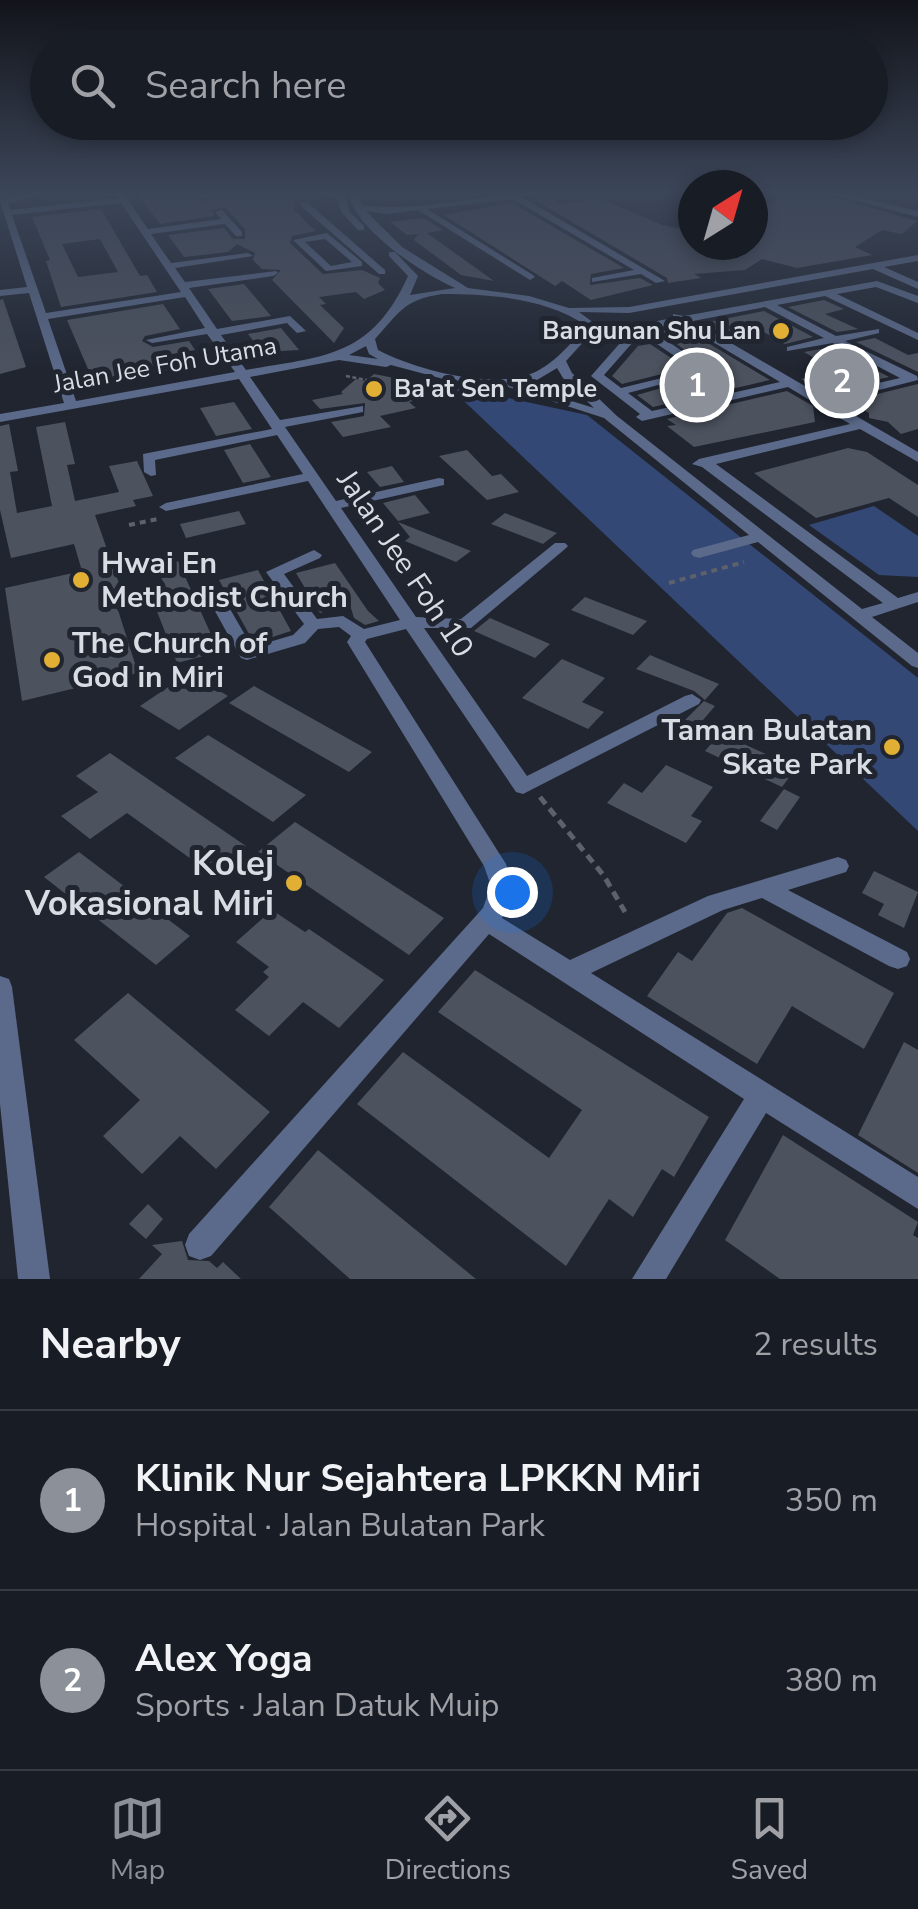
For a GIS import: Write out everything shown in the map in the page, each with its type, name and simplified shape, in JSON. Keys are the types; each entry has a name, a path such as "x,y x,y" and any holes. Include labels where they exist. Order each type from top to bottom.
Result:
{"street":[{"path":"20,253 70,405"},
{"name":"Jalan Jee Foh 10","path":"160,253 523,787"},
{"path":"312,253 329,268 360,264 349,253"},
{"path":"357,253 382,272"},
{"path":"338,357 370,339 402,302 414,276 392,253"},
{"path":"405,253 438,276 470,290 565,308 629,310 918,258"},
{"path":"491,253 530,277"},
{"path":"612,253 660,281"},
{"path":"169,266 248,256"},
{"path":"874,266 918,286"},
{"path":"595,280 643,271"},
{"path":"42,316 273,273"},
{"path":"650,415 597,376 640,327 880,284 918,300"},
{"path":"0,294 33,289"},
{"path":"402,302 422,293 470,290"},
{"path":"88,291 96,308"},
{"path":"826,292 918,337"},
{"path":"765,303 914,378"},
{"path":"660,304 918,458"},
{"path":"565,308 593,326"},
{"path":"490,381 532,377 560,361 593,326 629,310"},
{"path":"152,340 290,320 301,331"},
{"path":"618,392 705,370 640,327"},
{"path":"791,349 875,331"},
{"path":"370,339 372,352 397,364"},
{"path":"338,357 490,381 555,398 614,421 788,383"},
{"name":"Jalan Jee Foh Utama","path":"0,418 338,357"},
{"path":"560,361 567,374 614,421 918,662"},
{"path":"820,401 914,378"},
{"path":"151,472 148,456 358,410"},
{"path":"674,470 861,425"},
{"path":"704,462 895,604"},
{"path":"166,507 312,476"},
{"path":"332,506 439,482"},
{"path":"699,552 761,537"},
{"path":"200,1245 487,920 502,886 494,864 356,642 361,635 411,622 466,624 560,546"},
{"path":"312,625 274,572 314,555"},
{"path":"209,586 247,654 299,639 312,625 343,620 361,635"},
{"path":"859,616 918,597"},
{"path":"523,787 692,700"},
{"path":"568,972 716,904 838,866"},
{"path":"768,890 898,958"},
{"path":"487,920 918,1194"},
{"path":"0,987 34,1279"},
{"path":"648,1279 762,1095"}],"path":[{"path":"346,376 367,380"},
{"path":"669,584 744,562"},
{"path":"523,787 539,797 567,828 625,912"}],"shaded area":[{"path":"447,385 587,415 918,678 918,831"},
{"path":"874,506 918,536 918,577 879,575 809,525"}],"building":[{"path":"47,253 66,253 78,277 118,272 107,253 126,253 140,276 147,275 157,292 61,307 46,261 50,260"},
{"path":"181,253 222,253 184,257"},
{"path":"255,253 300,253 323,274 362,270 380,278 378,283 385,290 364,299 356,292 319,297 326,304 320,305 344,328 334,343 272,280 281,270 262,269 253,260"},
{"path":"431,253 454,253 494,281 461,275"},
{"path":"503,253 598,253 624,268 591,274 590,285 640,278 653,285 591,300 562,281 555,286"},
{"path":"624,253 678,253 678,260 760,260 745,270 694,274 701,278 668,283 667,278"},
{"path":"768,253 872,255 797,268 766,260"},
{"path":"244,284 271,316 232,321 208,289"},
{"path":"3,299 26,367 0,374 0,300"},
{"path":"824,300 844,309 825,314 858,329 837,332 788,307"},
{"path":"163,304 180,329 145,336 142,341 153,347 189,341 195,350 161,356 170,370 94,383 67,320"},
{"name":"Bangunan Shu Lan","path":"764,311 813,337 785,344 755,327 722,334 704,323"},
{"path":"681,327 770,380 653,407 637,395 714,373 660,331"},
{"path":"281,328 299,350 262,352 248,334"},
{"path":"875,338 908,355 918,353 918,372 856,342"},
{"path":"650,344 686,368 622,384 612,376 638,346"},
{"path":"832,347 889,377 823,392 801,379 837,371 804,352"},
{"path":"374,374 461,391 409,402 416,408 380,416 391,427 343,437 331,422 364,416 365,403 320,409 312,400 343,394 356,379 366,381"},
{"path":"918,384 918,429 901,434 888,422 869,418 869,413 854,405 853,400"},
{"path":"787,391 813,406 815,422 694,447 667,426 676,425 667,419"},
{"path":"234,402 252,429 216,436 200,408"},
{"path":"65,422 75,464 67,465 75,501 119,492 109,466 137,461 153,496 133,500 136,506 95,515 121,589 112,591 138,673 22,701 5,588 82,571 74,544 11,558 0,510 0,426 9,424 18,471 10,472 17,513 52,506 36,427"},
{"path":"250,444 271,477 243,483 224,450"},
{"path":"848,448 867,452 918,485 918,517 889,498 816,518 754,473"},
{"path":"467,450 492,476 501,474 519,492 487,500 439,456"},
{"path":"392,466 404,482 380,487 367,472"},
{"path":"415,495 430,513 398,521 383,503"},
{"path":"239,511 246,524 186,538 180,524"},
{"path":"505,513 557,533 543,544 491,524"},
{"path":"398,522 471,551 456,562 405,541 410,537"},
{"path":"178,561 219,652 177,663 151,596 168,592 156,567"},
{"path":"335,563 379,621 365,625 354,618 350,605 320,613 296,573"},
{"path":"258,570 291,631 254,643 219,580"},
{"path":"585,597 647,621 633,635 571,610"},
{"path":"490,618 550,644 535,658 474,631"},
{"path":"650,655 719,684 705,700 694,691 636,669"},
{"path":"562,659 605,678 582,702 604,712 588,729 522,698"},
{"path":"189,673 228,696 179,730 140,706"},
{"path":"254,686 372,752 349,772 229,703"},
{"path":"704,701 715,706 691,734 677,728"},
{"path":"720,733 796,768 782,787 705,751"},
{"path":"208,735 306,795 273,822 175,758"},
{"path":"110,753 246,846 212,874 127,813 90,839 61,816 98,792 76,776"},
{"path":"666,765 713,787 691,816 702,821 686,843 607,803 624,783 642,793"},
{"path":"784,789 800,797 777,830 760,821"},
{"path":"295,822 444,918 409,955 258,852"},
{"path":"79,852 190,936 156,965 44,877"},
{"path":"874,871 918,892 904,928 878,915 884,904 862,893"},
{"path":"742,908 894,993 864,1049 792,1006 757,1064 647,996 678,952 692,961 727,913"},
{"path":"272,910 305,932 309,929 384,980 339,1028 303,1002 269,1036 235,1010 269,977 263,972 269,967 236,942"},
{"path":"475,970 709,1117 674,1177 662,1169 633,1217 609,1199 566,1266 357,1104 403,1052 549,1158 582,1110 438,1012"},
{"path":"128,993 270,1112 216,1169 180,1136 142,1174 103,1136 140,1100 74,1040"},
{"path":"904,1042 918,1050 918,1173 858,1135"},
{"path":"783,1135 918,1222 913,1235 918,1238 918,1279 780,1279 725,1240"},
{"path":"318,1150 476,1279 350,1279 269,1207"},
{"path":"148,1204 163,1219 146,1239 129,1224"},
{"path":"182,1241 188,1260 209,1261 217,1268 223,1262 241,1279 139,1279 162,1254 152,1245"}],"place":[{"name":"Bangunan Shu Lan","path":"781,331"},
{"name":"Alex Yoga","path":"842,381"},
{"name":"Klinik Nur Sejahtera LPKKN Miri","path":"697,385"},
{"name":"Ba'at Sen Temple","path":"374,389"},
{"name":"Hwai En Methodist Church","path":"81,580"},
{"name":"The Church of God in Miri","path":"52,660"},
{"name":"Taman Bulatan Skate Park","path":"892,747"},
{"name":"Kolej Vokasional Miri","path":"294,883"}]}
